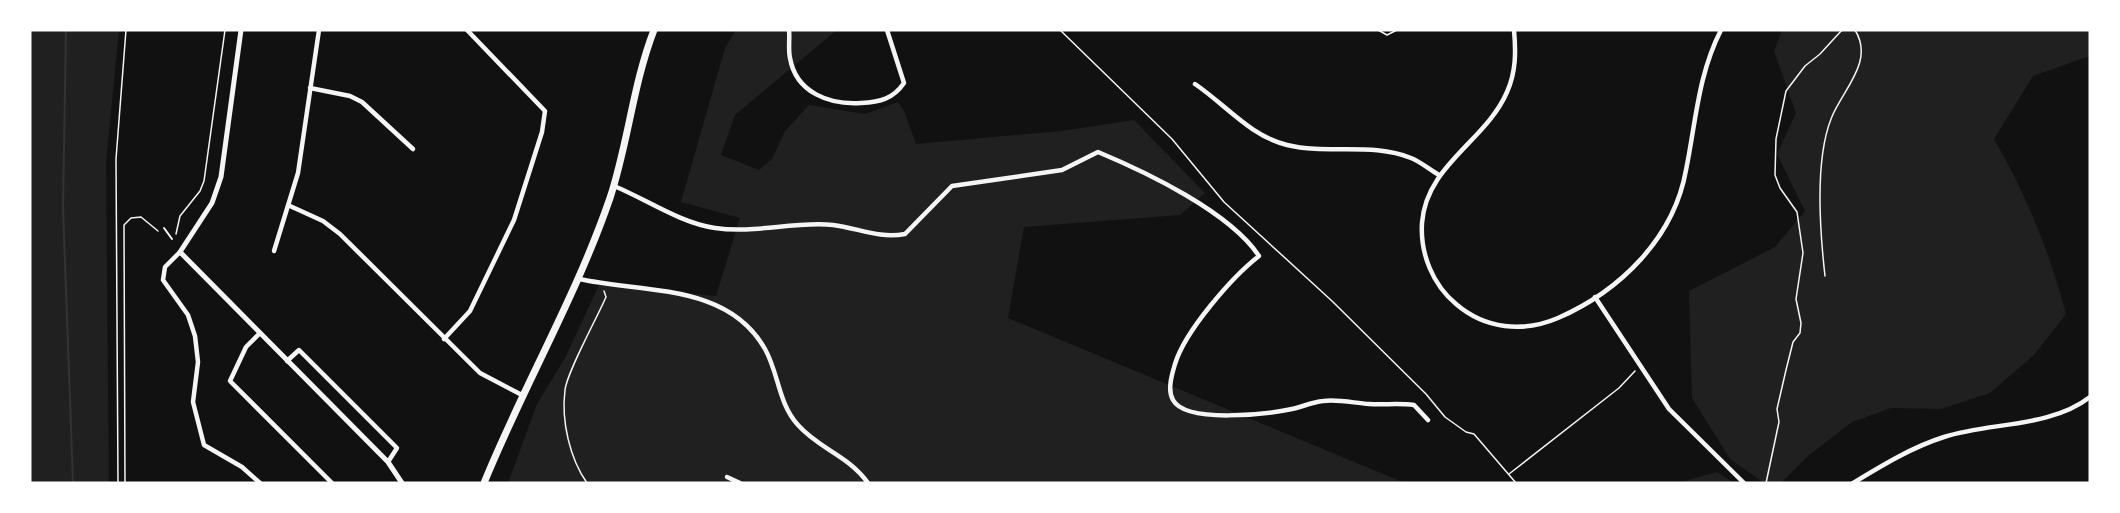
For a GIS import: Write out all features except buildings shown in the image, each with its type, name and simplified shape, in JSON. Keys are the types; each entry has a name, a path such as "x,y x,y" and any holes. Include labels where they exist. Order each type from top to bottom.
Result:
{"main road":[{"path":"483,483 522,395 579,279 614,186 654,30"}],"street":[{"path":"242,30 221,177 212,203 198,229 165,267 163,280 188,315 195,336 198,362 193,402 204,445 242,466 260,483"},
{"path":"274,251 290,206 298,173 319,30"},
{"path":"444,339 470,311 514,220 542,132 545,111 467,30"},
{"path":"789,30 790,59 800,79 815,96 843,104 876,102 896,95 904,83 887,30"},
{"path":"1514,30 1515,65 1507,92 1488,121 1439,175 1427,200 1422,224 1425,254 1434,278 1446,295 1459,307 1491,324 1527,327 1543,324 1595,297 1632,269 1667,226 1679,202 1699,88 1707,56 1721,30"},
{"path":"1195,84 1255,132 1286,145 1324,151 1367,149 1412,158 1439,175"},
{"path":"310,87 350,96 362,102 413,149"},
{"path":"614,186 703,226 744,228 809,224 895,236 905,234 952,186 1062,170 1098,152 1163,181 1225,221 1253,246 1259,256 1246,266 1217,298 1183,347 1174,369 1170,391 1171,397 1179,406 1200,415 1214,416 1291,409 1333,400 1414,405 1428,420"},
{"path":"290,206 323,221 340,234 480,373 522,395"},
{"path":"180,252 388,462 402,483"},
{"path":"579,279 686,296 713,303 735,314 766,351 781,398 798,425 850,462 868,483"},
{"path":"1595,297 1669,409 1744,483"},
{"path":"260,333 246,347 230,381 332,483"},
{"path":"287,361 299,350 397,448 388,462"},
{"path":"1853,483 1912,449 1942,438 2069,410 2090,397"},
{"path":"727,477 740,483"}],"lane":[{"path":"164,228 172,239"}],"path":[{"path":"118,483 116,159 126,30"},
{"path":"172,239 177,232 180,216 200,191 204,181 225,30"},
{"path":"1060,30 1172,139 1224,202 1332,301 1426,394 1445,417 1466,432 1474,434 1516,483"},
{"path":"1378,30 1387,35 1397,30"},
{"path":"1767,483 1779,422 1777,409 1785,370 1792,342 1800,333 1801,323 1796,299 1803,253 1797,213 1780,188 1775,176 1776,139 1786,91 1805,66 1820,54 1842,30"},
{"path":"1825,276 1820,201 1823,148 1831,118 1858,69 1862,54 1859,37 1855,30"},
{"path":"125,483 123,225 136,217 145,219 156,231 164,228"},
{"path":"587,483 579,471 568,439 565,389 606,297 603,284"},
{"path":"1508,475 1619,388 1640,366"}],"shaded area":[{"path":"30,30 119,30 106,163 109,483 30,483"},
{"path":"736,30 837,30 735,115 721,155 759,170 772,159 785,131 809,105 865,114 898,102 904,111 916,144 1061,131 1134,120 1205,193 1180,215 1024,227 1008,318 1405,483 508,483 537,404 565,358 599,285 716,296 740,218 681,202 725,48"},
{"path":"1782,30 2090,30 2090,56 2033,76 1994,139 2036,224 2066,314 2034,355 1990,393 1941,409 1891,408 1852,422 1808,456 1781,483 1764,483 1730,459 1692,398 1689,291 1775,247 1805,211 1777,154 1796,113 1774,51"},
{"path":"1717,472 1734,483 1677,483"}],"waterway":[{"path":"66,30 63,208 73,483"}]}
